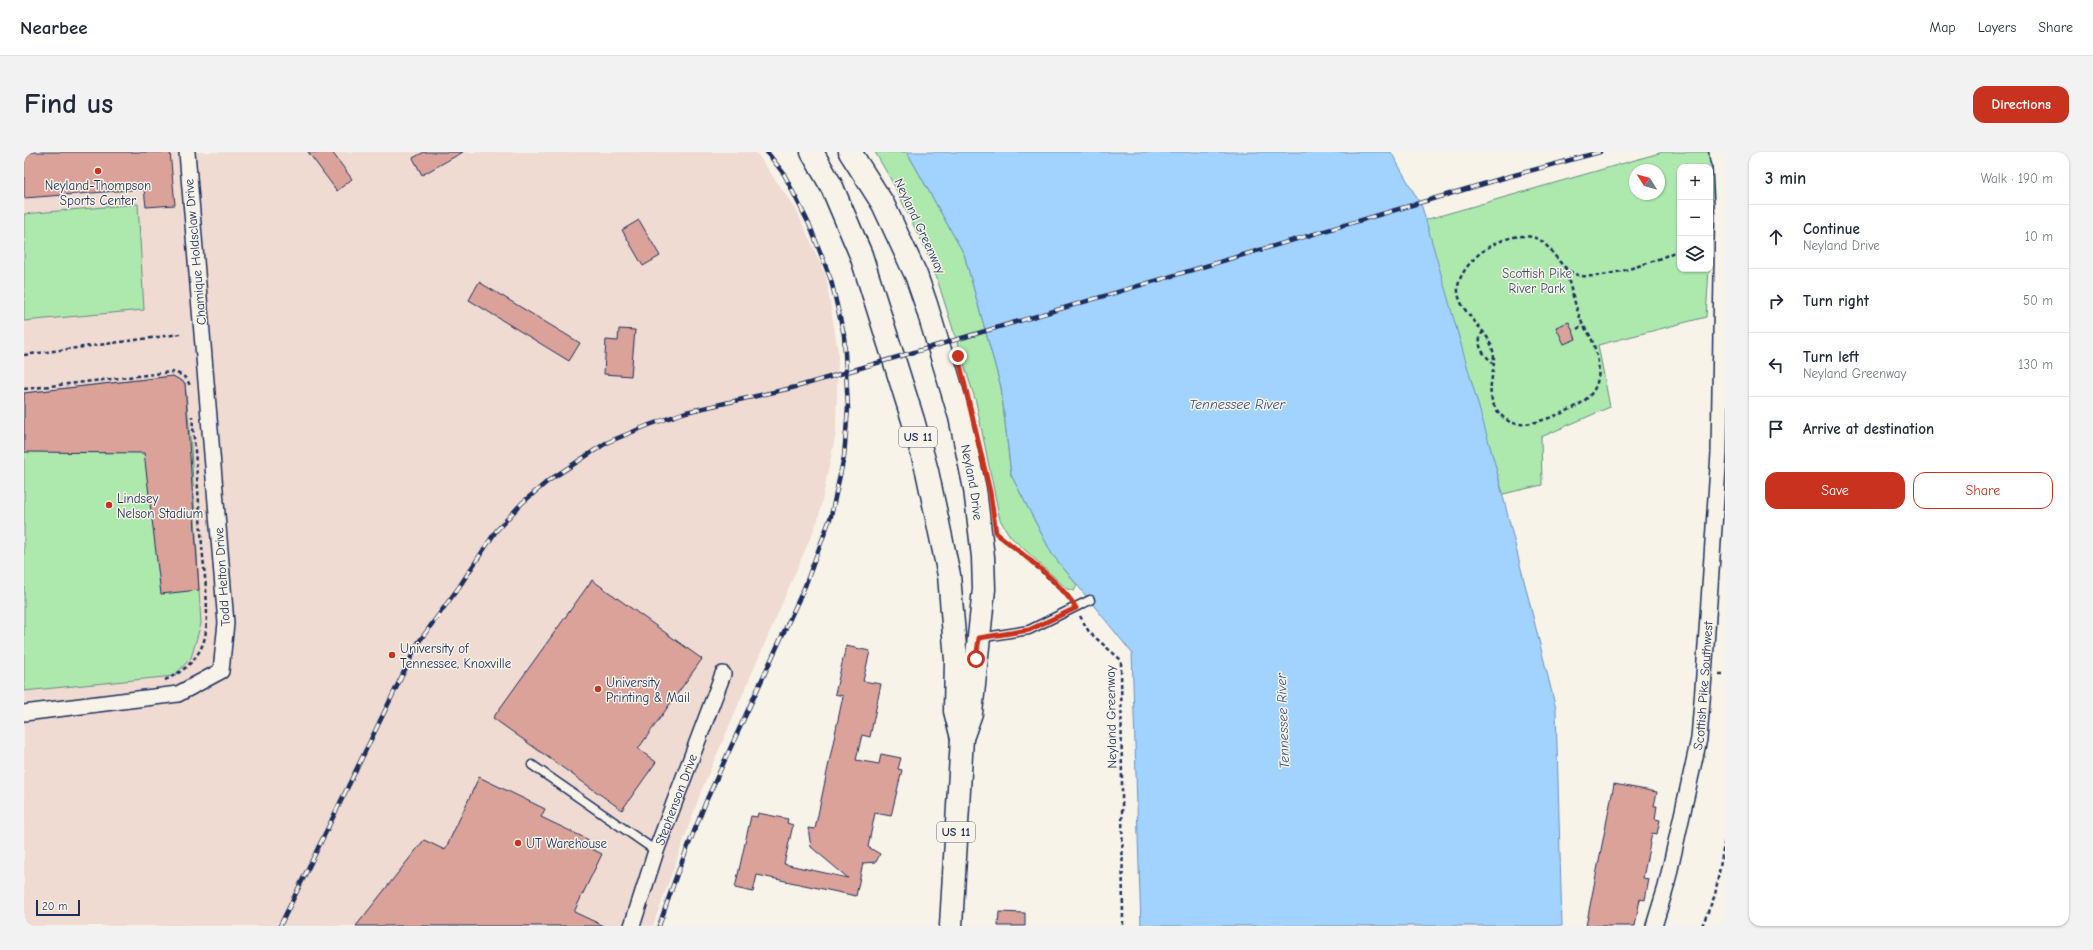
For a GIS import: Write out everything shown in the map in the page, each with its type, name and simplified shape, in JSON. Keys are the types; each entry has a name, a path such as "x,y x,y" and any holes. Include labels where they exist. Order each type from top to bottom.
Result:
{"main road":[{"name":"Neyland Drive","path":"812,152 832,187 861,255 913,420 927,471 948,575 956,653 955,711 962,738"},
{"name":"Neyland Drive","path":"850,152 883,204 916,275 931,318 960,416 975,489 983,557 984,588 971,713 962,738 951,926"}],"street":[{"name":"Chamique Holdsclaw Drive","path":"188,152 203,352"},
{"name":"Scottish Pike Southwest","path":"1654,926 1666,887 1698,739 1704,682 1719,453 1723,216 1721,157"},
{"name":"Todd Helton Drive","path":"24,713 178,694 221,672 226,623 203,352"},
{"name":"Stephenson Drive","path":"632,926 656,851 723,674"}],"lane":[{"path":"979,638 1029,630 1090,600"},
{"path":"532,765 656,851"}],"path":[{"path":"1565,267 1583,325 1592,339 1600,377 1594,391 1583,402 1554,416 1532,424 1513,424 1502,416 1493,404 1490,390 1493,349 1484,331 1459,298 1458,286 1466,268 1481,252 1493,243 1512,237 1533,237 1545,243 1565,267 1578,275 1590,276 1605,274 1659,259 1677,251"},
{"path":"1577,329 1583,325"},
{"path":"1484,331 1478,342 1482,353 1493,364"},
{"path":"24,355 180,334"},
{"path":"24,390 172,372 181,374 187,379 190,392"},
{"path":"160,682 181,672 195,658 203,645 207,631 205,583 192,412"},
{"name":"Neyland Greenway","path":"996,533 1027,558 1070,598 1089,632 1121,660 1123,926"},
{"path":"1702,926 1715,895 1725,839"}],"shaded area":[{"name":"University of Tennessee, Knoxville","path":"24,152 756,152 797,211 826,277 838,352 836,433 818,520 702,789 653,926 24,926"}],"green space":[{"path":"875,152 907,152 964,254 1001,387 1011,475 1052,554 1077,585 1074,591 1067,589 1010,536 1000,520 976,402 939,285 929,257 894,185"},
{"name":"Scottish Pike River Park","path":"1663,152 1712,152 1714,161 1713,180 1713,164 1677,164 1677,272 1709,272 1706,317 1598,345 1610,407 1541,437 1542,485 1503,494 1425,220"},
{"path":"138,204 144,310 24,321 24,214"},
{"name":"Lindsey Nelson Stadium","path":"173,376 185,383 191,447 201,624 191,658 174,676 24,691 24,393"}],"water":[{"name":"Tennessee River","path":"907,152 1391,152 1422,207 1495,464 1556,709 1562,926 1141,926 1132,653 1052,554 1011,475 1001,387 964,254"}],"building":[{"name":"Neyland-Thompson Sports Center","path":"24,152 170,152 175,205 146,207 144,189 24,198"},
{"path":"308,152 332,152 352,179 337,191"},
{"path":"424,152 463,152 422,175 413,158"},
{"path":"639,220 660,256 643,266 622,230"},
{"path":"479,282 580,343 569,361 469,300"},
{"path":"1569,322 1576,339 1564,344 1556,327"},
{"path":"619,329 635,330 631,376 604,374 606,340 618,341"},
{"path":"173,376 185,383 199,590 161,594 144,453 24,452 24,393"},
{"name":"University Printing & Mail","path":"592,580 702,659 638,749 656,762 622,810 493,718"},
{"path":"846,646 870,651 863,681 881,684 870,737 862,735 856,760 879,764 881,754 901,758 898,769 902,770 891,816 875,813 868,847 880,854 876,862 863,863 856,896 757,875 753,892 735,888 751,816 757,817 758,813 788,819 787,823 793,825 784,864 848,878 811,847 808,828 815,829 843,696 835,694"},
{"path":"479,777 545,809 541,817 589,840 586,846 602,854 574,912 604,926 356,926 424,840 445,850"},
{"path":"1614,784 1657,792 1654,806 1657,806 1655,819 1660,820 1657,834 1652,833 1643,878 1649,879 1645,900 1640,899 1635,926 1586,926"},
{"path":"999,912 1025,913 1025,926 998,926"}],"railway":[{"path":"659,926 677,874 707,799 805,586 831,516 844,457 848,408 844,335 831,280 810,226 784,174 767,152"},
{"path":"280,926 418,643 459,587 496,531 522,503 548,481 606,443 649,425 686,412 796,387 1507,177 1600,152"}],"place":[{"name":"Neyland-Thompson Sports Center","path":"98,171"},
{"name":"Lindsey Nelson Stadium","path":"109,505"},
{"name":"University of Tennessee, Knoxville","path":"392,655"},
{"name":"University Printing & Mail","path":"598,689"},
{"name":"UT Warehouse","path":"518,843"}],"route":[{"path":"958,356 990,492 996,533 1027,558 1070,598 1076,608 1029,630 979,638 976,659"}]}
